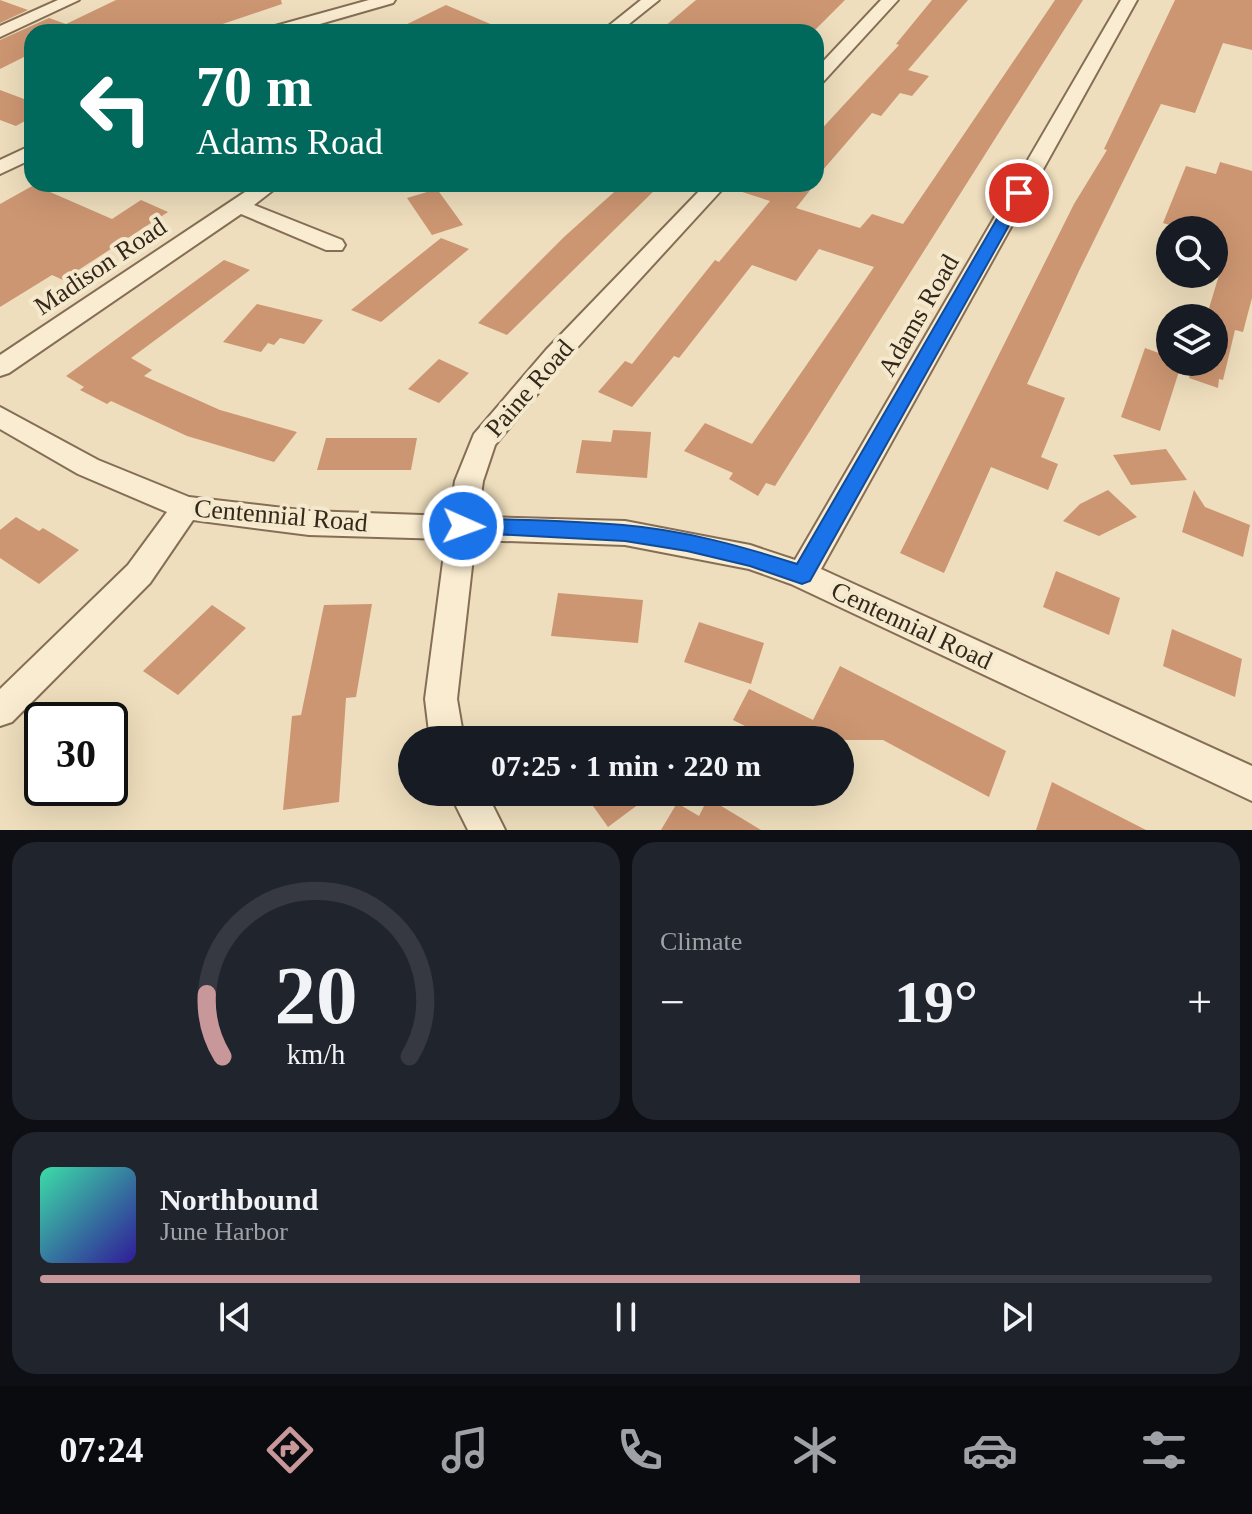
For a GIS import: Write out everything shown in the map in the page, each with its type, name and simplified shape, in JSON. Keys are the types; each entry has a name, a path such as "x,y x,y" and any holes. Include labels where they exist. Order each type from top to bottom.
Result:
{"street":[{"path":"0,32 71,0"},
{"path":"302,24 387,0"},
{"path":"620,24 651,0"},
{"path":"824,70 890,0"},
{"name":"Adams Road","path":"802,575 1129,0"},
{"path":"0,168 24,155"},
{"name":"Madison Road","path":"0,367 259,192"},
{"name":"Paine Road","path":"445,726 441,699 469,481 483,441 555,356 709,192"},
{"path":"239,206 334,245"},
{"name":"Centennial Road","path":"0,417 88,467 186,508 309,523 625,533 750,557 802,575 1252,784"},
{"path":"0,711 139,574 186,508"},
{"path":"474,806 487,830"}],"building":[{"path":"0,0 28,10 0,23"},
{"path":"116,0 281,0 282,4 223,24 66,24"},
{"path":"696,0 845,0 821,24 668,24"},
{"path":"932,0 968,0 908,70 929,76 912,96 900,93 881,116 872,113 824,169 824,126 899,45 896,44"},
{"path":"1055,0 1083,0 775,486 766,483 758,496 729,479 733,473 684,451 705,423 752,444 874,267 819,249 796,281 752,265 679,358 674,356 632,407 598,392 625,361 632,364 715,260 719,262 770,201 742,192 809,192 796,208 860,228 872,214 903,224"},
{"path":"1175,0 1252,0 1252,50 1223,43 1195,113 1161,104 1027,384 1065,398 1041,457 1058,464 1048,490 991,467 944,573 900,553 1074,204 1107,150 1104,149"},
{"path":"446,5 490,24 407,24"},
{"path":"49,18 66,24 36,24"},
{"path":"24,29 24,57 0,69 0,40"},
{"path":"0,90 24,99 24,122 16,126 0,120"},
{"path":"1220,162 1252,171 1252,298 1243,332 1235,330 1228,359 1228,304 1210,304 1215,288 1228,288 1228,216 1166,216 1186,166 1216,174"},
{"path":"24,191 50,192 112,219 141,200 168,212 63,280 52,275 0,307 0,204"},
{"path":"439,192 463,225 432,235 407,198"},
{"path":"614,192 653,192 507,335 478,323"},
{"path":"441,238 469,249 381,322 351,310"},
{"path":"224,260 250,270 131,358 152,370 144,376 220,410 297,432 274,462 187,436 111,401 107,404 80,390 84,387 66,376"},
{"path":"257,304 323,320 304,344 280,338 274,345 268,343 261,352 223,342"},
{"path":"1145,348 1156,352 1156,376 1178,376 1160,431 1121,417"},
{"path":"439,359 469,373 439,403 408,389"},
{"path":"1224,376 1223,380 1219,379 1218,388 1189,378"},
{"path":"613,430 651,432 647,478 576,473 582,440 611,442"},
{"path":"326,438 417,438 411,470 317,470"},
{"path":"1166,449 1187,480 1131,485 1113,455"},
{"path":"1108,490 1137,517 1099,536 1063,521 1080,504"},
{"path":"1194,490 1205,507 1250,525 1243,557 1182,532"},
{"path":"16,517 39,531 43,528 79,550 39,584 0,558 0,530"},
{"path":"1056,571 1120,598 1109,635 1043,607"},
{"path":"558,593 643,600 638,643 551,636"},
{"path":"372,604 356,697 346,698 339,802 283,810 292,716 301,715 324,605"},
{"path":"212,605 246,628 178,695 143,671"},
{"path":"699,622 764,643 751,684 684,662"},
{"path":"1172,629 1242,659 1235,697 1163,666"},
{"path":"840,666 1006,751 989,797 883,740 854,740 854,726 745,726 733,720 749,689 813,720"},
{"path":"1052,782 1146,830 1036,830"},
{"path":"593,806 636,806 608,827"},
{"path":"675,806 682,806 699,816 704,806 721,806 761,830 661,830"}],"route":[{"path":"463,526 625,533 750,557 802,575 1019,193"}]}
